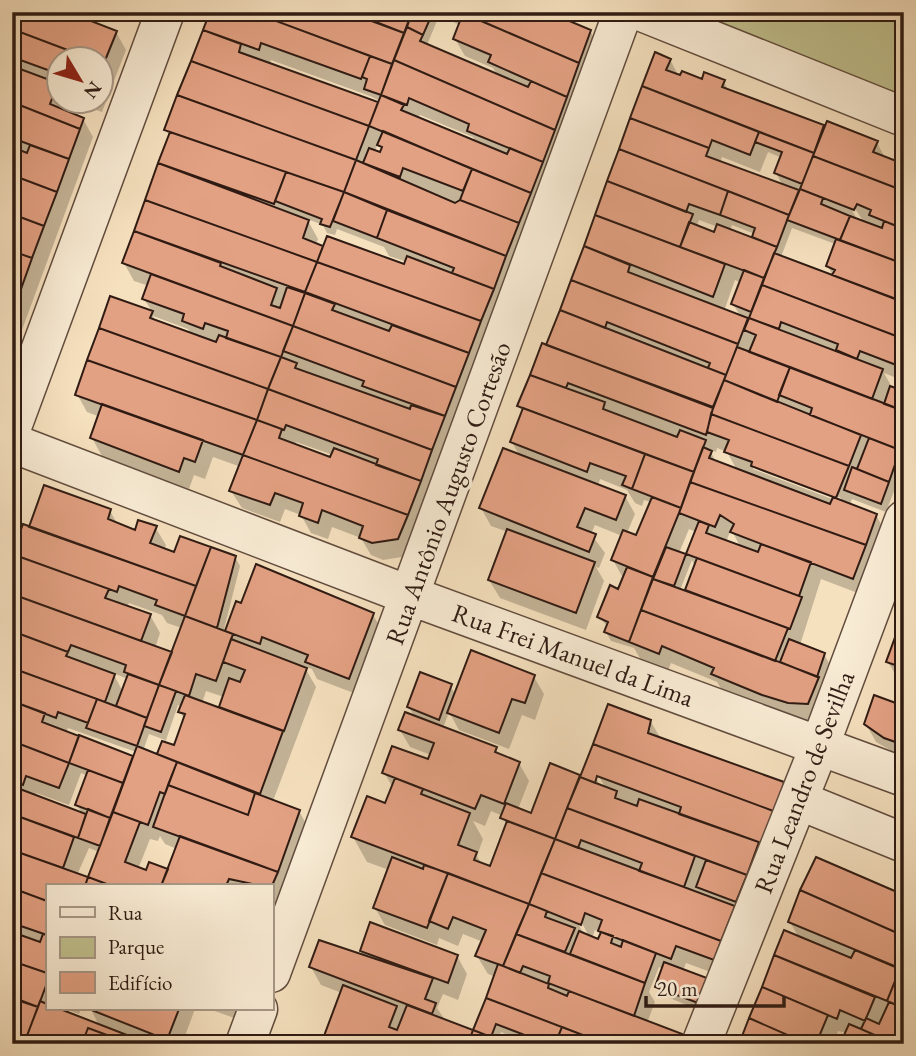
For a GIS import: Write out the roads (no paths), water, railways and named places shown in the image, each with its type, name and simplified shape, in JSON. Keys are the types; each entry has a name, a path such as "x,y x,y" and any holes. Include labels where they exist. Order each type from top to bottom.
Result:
{"street":[{"path":"12,427 165,12"},
{"name":"Rua Antônio Augusto Cortesão","path":"273,968 623,12"},
{"path":"642,12 904,117"},
{"name":"Rua Frei Manuel da Lima","path":"12,443 411,596 904,777"},
{"name":"Rua Leandro de Sevilha","path":"701,1044 820,745 904,520"},
{"path":"798,800 904,843"},
{"path":"245,1044 258,1010"}]}
